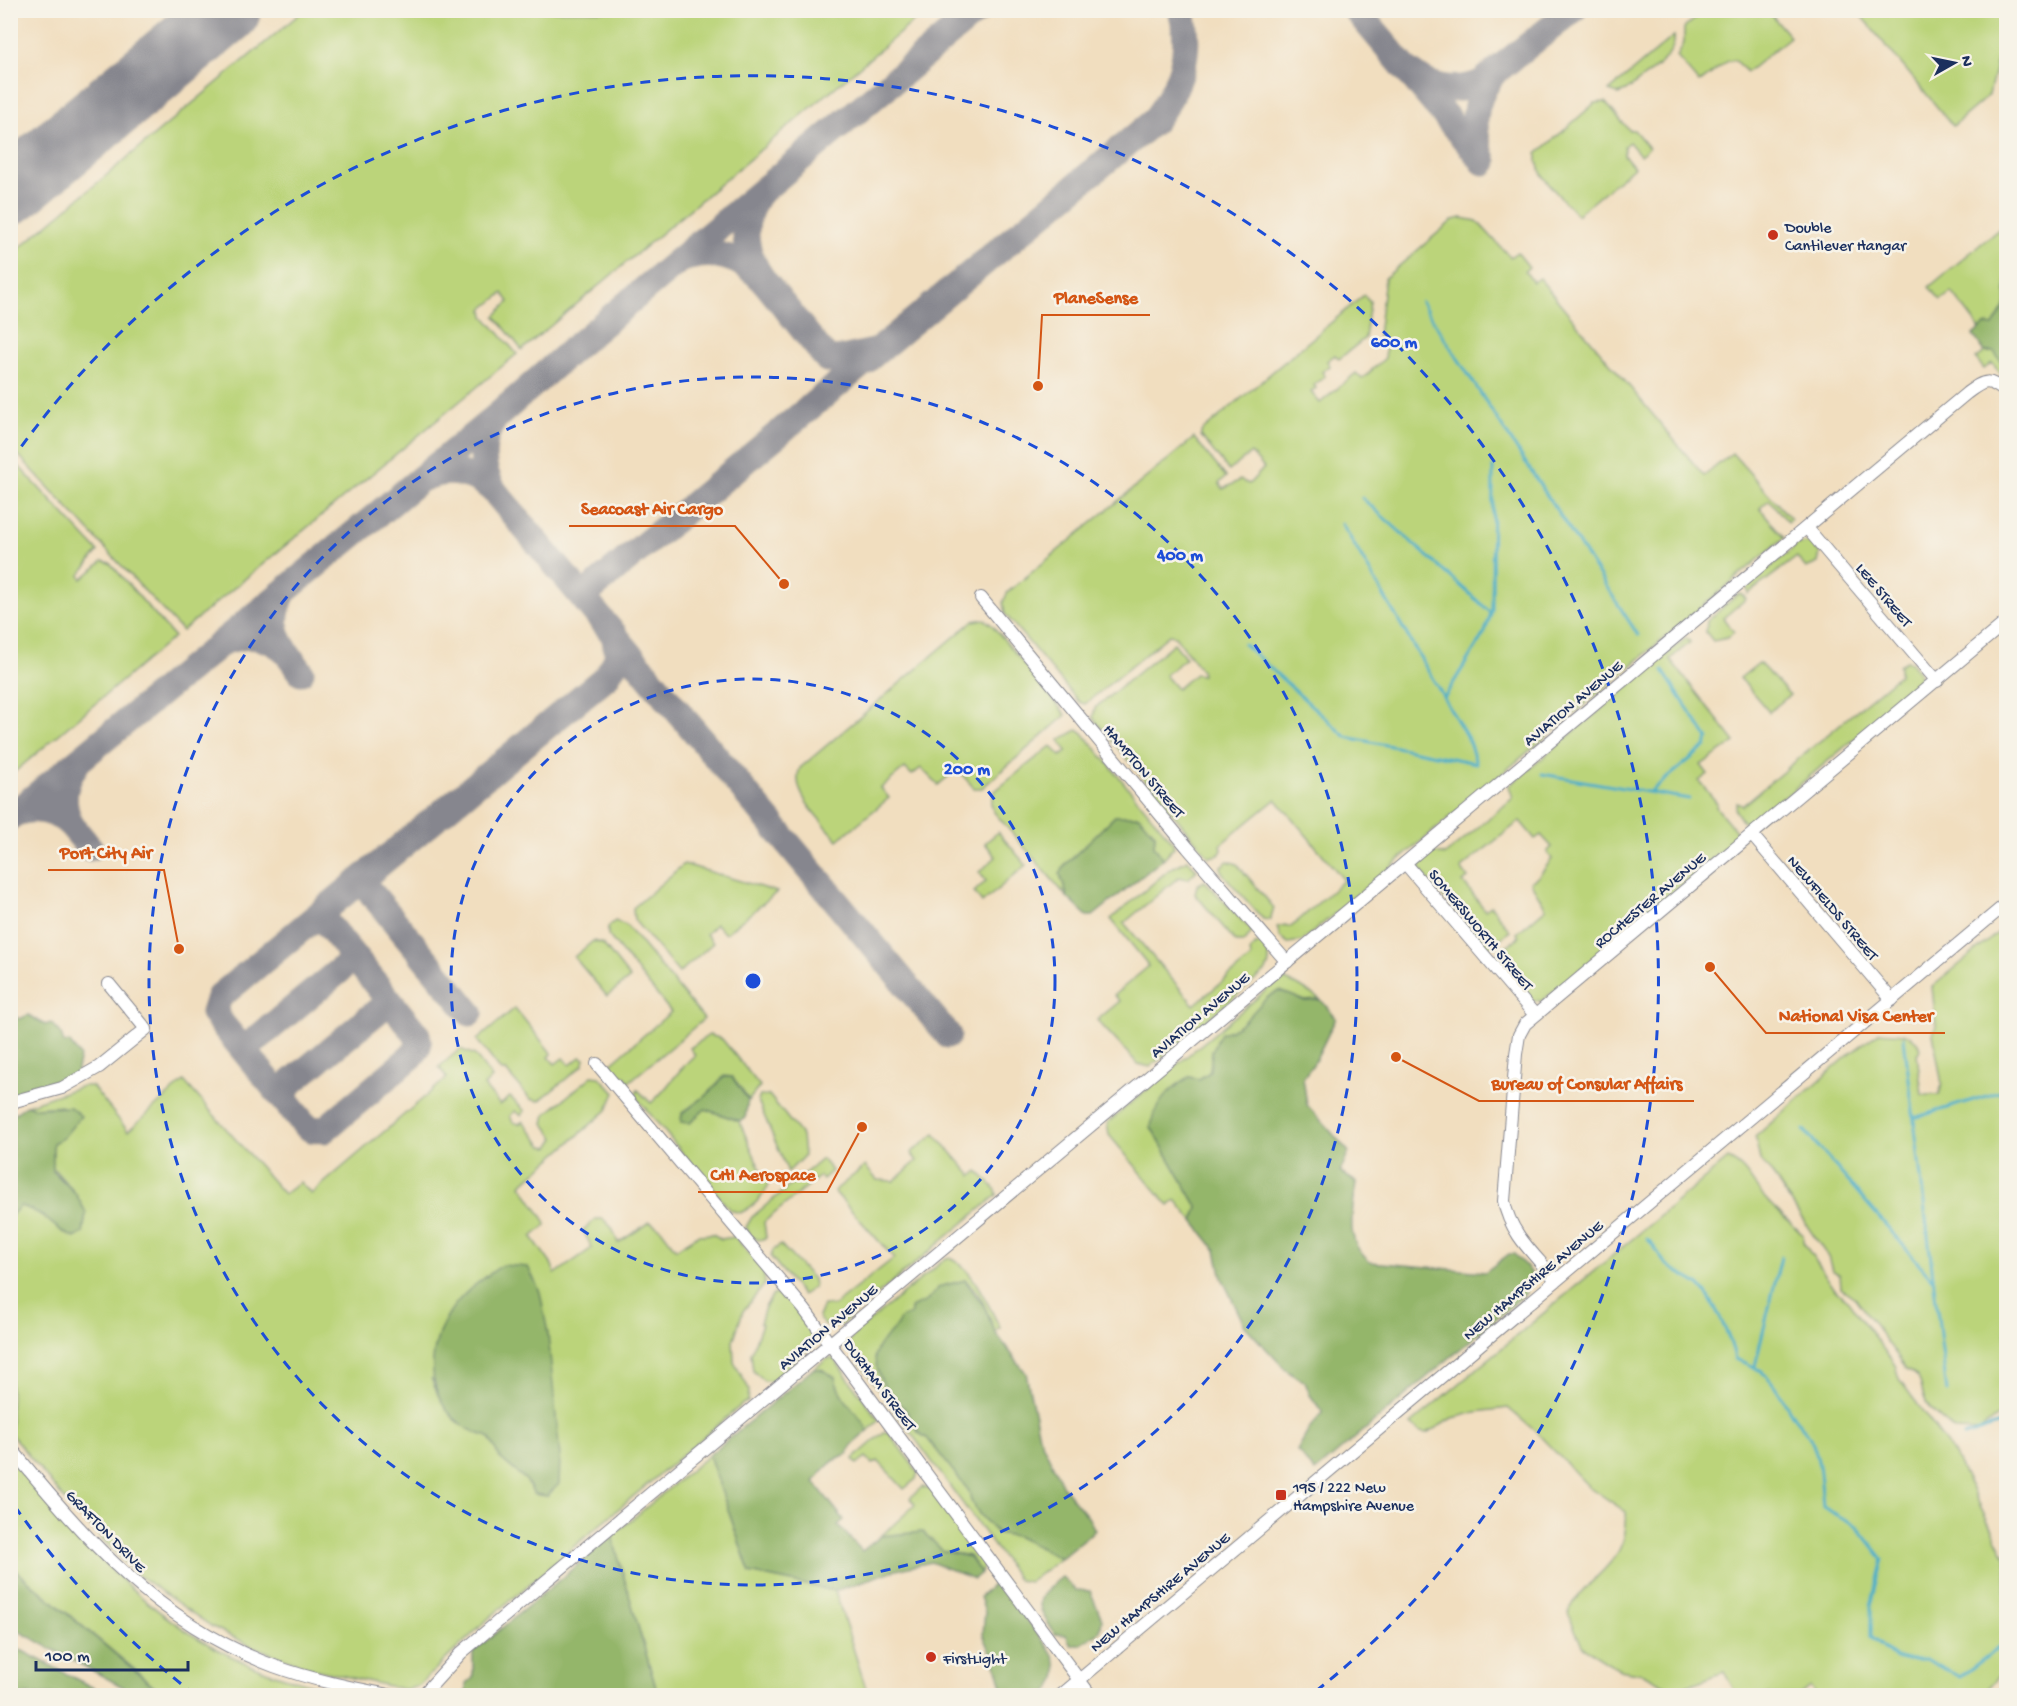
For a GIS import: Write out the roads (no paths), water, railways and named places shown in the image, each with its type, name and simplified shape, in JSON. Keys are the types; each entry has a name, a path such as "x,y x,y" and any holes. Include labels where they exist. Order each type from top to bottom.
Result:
{"street":[{"name":"AVIATION AVENUE","path":"422,1695 461,1653 1981,383 1994,383 2007,393"},
{"name":"LEE STREET","path":"1807,528 1936,681"},
{"name":"HAMPTON STREET","path":"981,598 1188,848 1287,962"},
{"name":"ROCHESTER AVENUE","path":"1556,1280 1518,1236 1508,1218 1504,1201 1517,1047 1525,1024 2007,622"},
{"name":"NEWFIELDS STREET","path":"1752,836 1892,1000"},
{"name":"SOMERSWORTH STREET","path":"1405,863 1535,1015"},
{"name":"NEW HAMPSHIRE AVENUE","path":"1060,1695 2007,904"},
{"path":"10,1106 15,1101 62,1088 99,1067 146,1029 110,984"},
{"name":"DURHAM STREET","path":"597,1064 831,1344 1092,1695"},
{"name":"GRAFTON DRIVE","path":"10,1447 111,1562 153,1598 190,1624 231,1647 275,1666 342,1686 393,1695"}],"waterway":[{"path":"1421,302 1638,635"},
{"path":"1444,698 1485,632 1492,610 1493,467"},
{"path":"1362,498 1490,612"},
{"path":"1244,644 1346,737 1476,763 1468,739 1342,524"},
{"path":"1650,792 1706,746 1708,739 1663,671"},
{"path":"1542,774 1689,799"},
{"path":"1904,1038 1947,1392"},
{"path":"1914,1118 2006,1090"},
{"path":"1804,1130 1934,1281"},
{"path":"1647,1239 1666,1264 1698,1284 1703,1290 1721,1319 1735,1359 1757,1368 1771,1380 1793,1416 1808,1435 1814,1446 1818,1463 1823,1507 1857,1526 1883,1559 1871,1606 1871,1637 1896,1659 1925,1659 1960,1677 2006,1642"},
{"path":"1755,1366 1781,1257"},
{"path":"1964,1436 2006,1422"}],"place":[{"name":"Double Cantilever Hangar","path":"1773,235"},
{"name":"PlaneSense","path":"1038,386"},
{"name":"Seacoast Air Cargo","path":"784,584"},
{"name":"Port City Air","path":"179,949"},
{"name":"National Visa Center","path":"1710,967"},
{"name":"Bureau of Consular Affairs","path":"1396,1057"},
{"name":"CHI Aerospace","path":"862,1127"},
{"name":"195 / 222 New Hampshire Avenue","path":"1281,1495"},
{"name":"FirstLight","path":"931,1657"}]}
